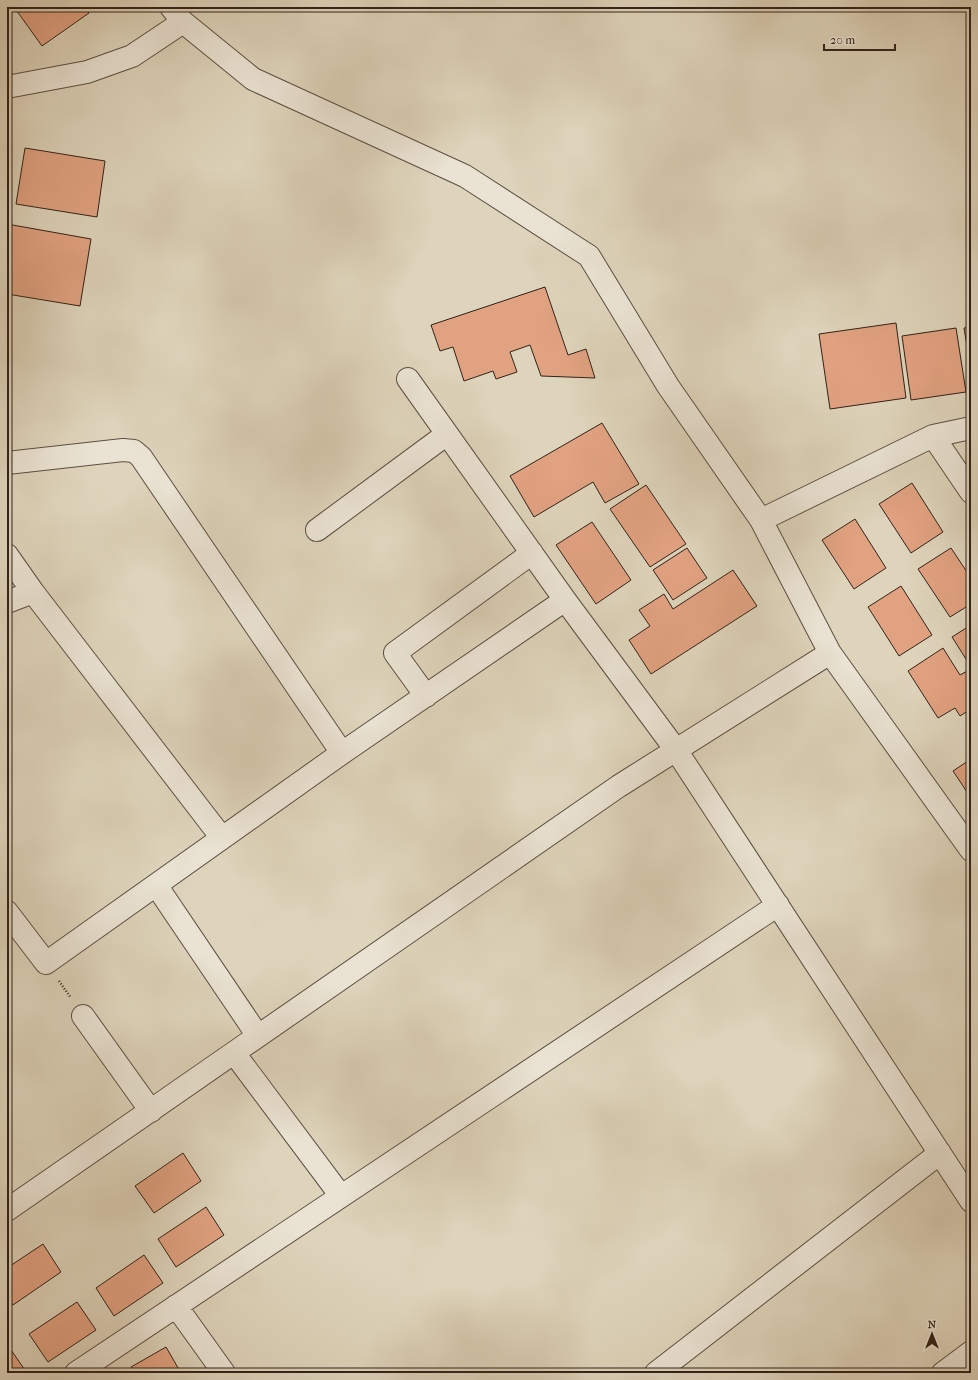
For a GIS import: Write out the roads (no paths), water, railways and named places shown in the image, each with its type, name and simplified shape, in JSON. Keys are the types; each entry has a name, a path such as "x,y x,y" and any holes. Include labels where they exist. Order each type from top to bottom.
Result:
{"street":[{"path":"7,87 87,72 132,56 177,14 253,79 465,176 589,256 668,386 761,520 830,653 971,850"},
{"path":"408,379 565,600 676,750 971,1201"},
{"path":"761,520 933,436 971,428"},
{"path":"317,530 447,434"},
{"path":"933,436 971,492"},
{"path":"7,463 123,450 134,451 141,457 342,754"},
{"path":"426,696 395,653 532,553"},
{"path":"7,555 33,592 222,838"},
{"path":"7,602 33,592"},
{"path":"7,912 46,963 342,754 565,600"},
{"path":"7,1210 619,786 830,653"},
{"path":"156,885 258,1036"},
{"path":"76,1373 778,905"},
{"path":"83,1016 151,1111"},
{"path":"234,1053 341,1196"},
{"path":"656,1373 940,1153"},
{"path":"176,1306 224,1373"},
{"path":"943,1373 971,1352"}]}
